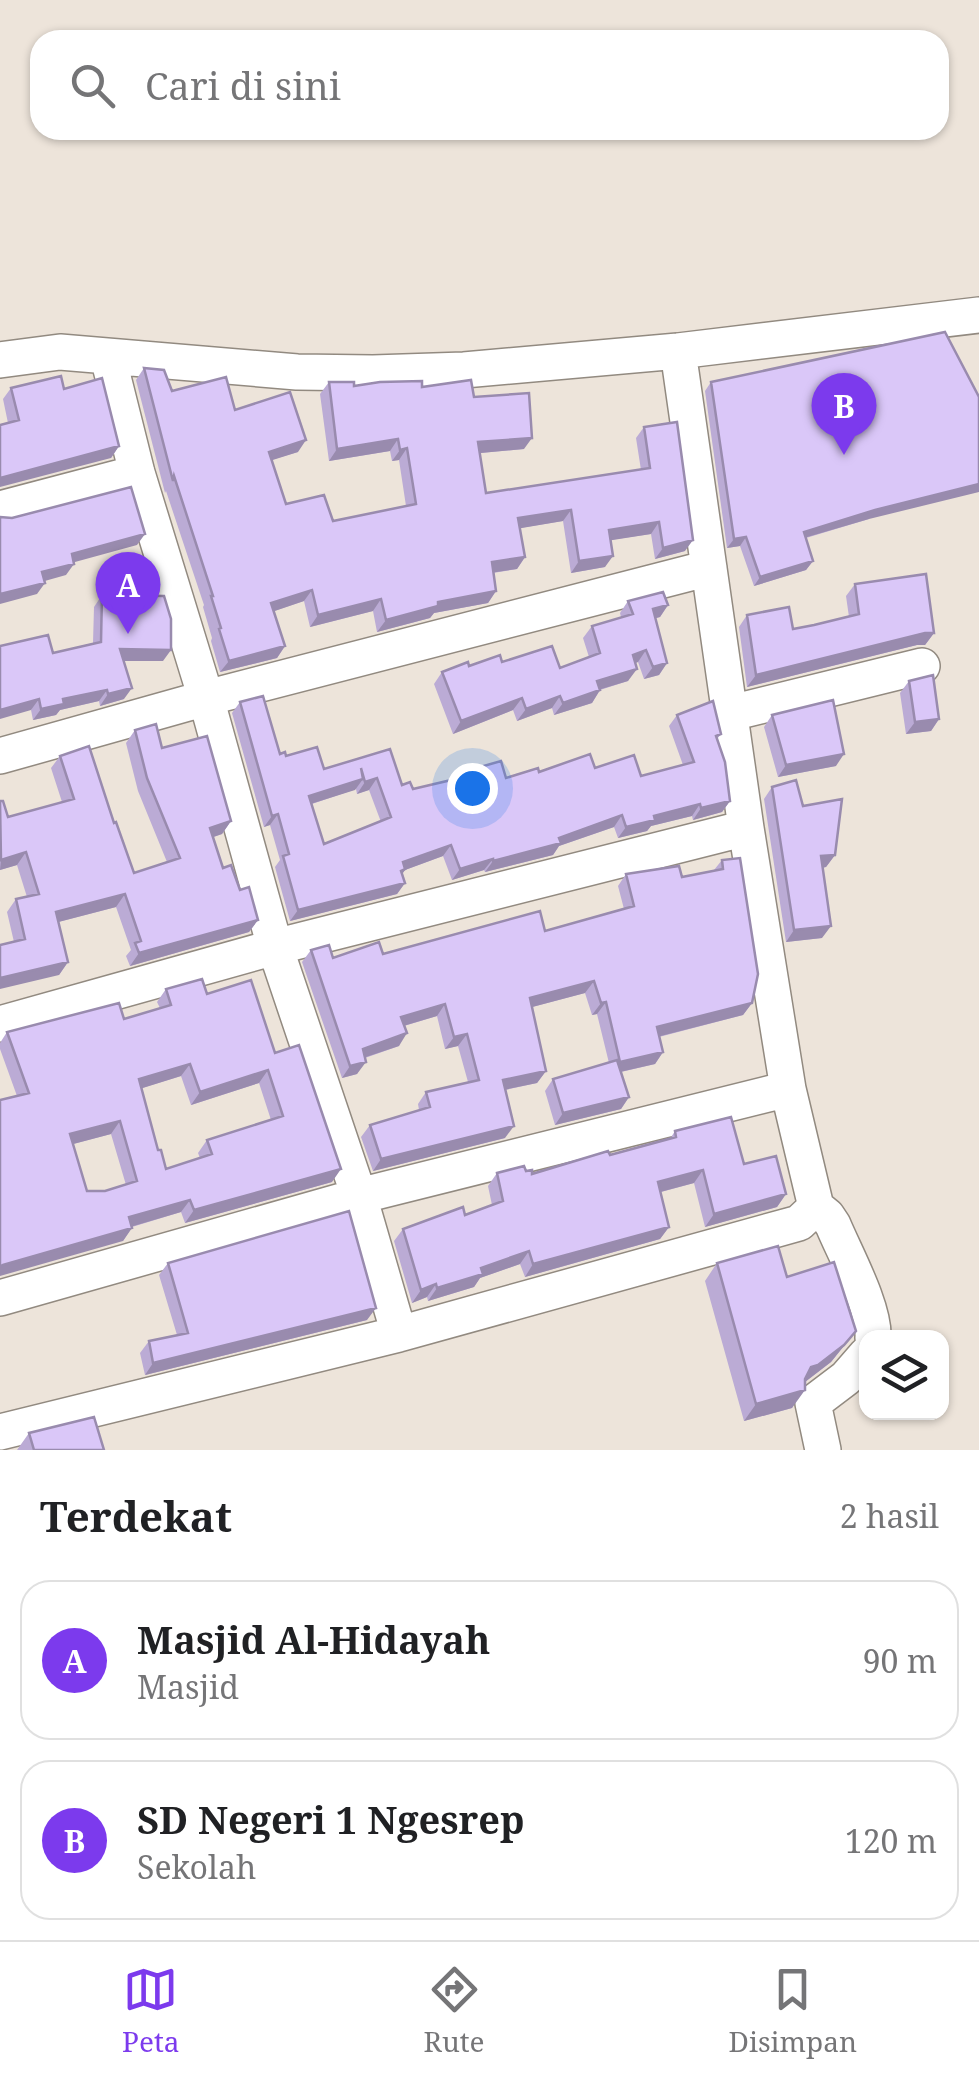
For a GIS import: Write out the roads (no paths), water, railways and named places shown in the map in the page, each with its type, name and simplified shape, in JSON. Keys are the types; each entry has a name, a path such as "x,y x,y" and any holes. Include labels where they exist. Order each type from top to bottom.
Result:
{"street":[{"path":"0,360 60,352 297,372 464,370 979,315"},
{"path":"678,350 746,828 788,1089 816,1207 833,1225 874,1330"},
{"path":"108,356 137,472 206,698 275,947 359,1196 399,1334"},
{"path":"0,509 137,472"},
{"path":"0,756 206,698 709,568"},
{"path":"731,713 922,666"},
{"path":"0,1024 275,947 746,828"},
{"path":"0,1298 359,1196 788,1089"},
{"path":"0,1432 399,1334 798,1223 816,1207"},
{"path":"823,1450 812,1403 859,1363"}],"place":[{"name":"SD Negeri 1 Ngesrep","path":"844,455"},
{"name":"Masjid Al-Hidayah","path":"128,634"}]}
